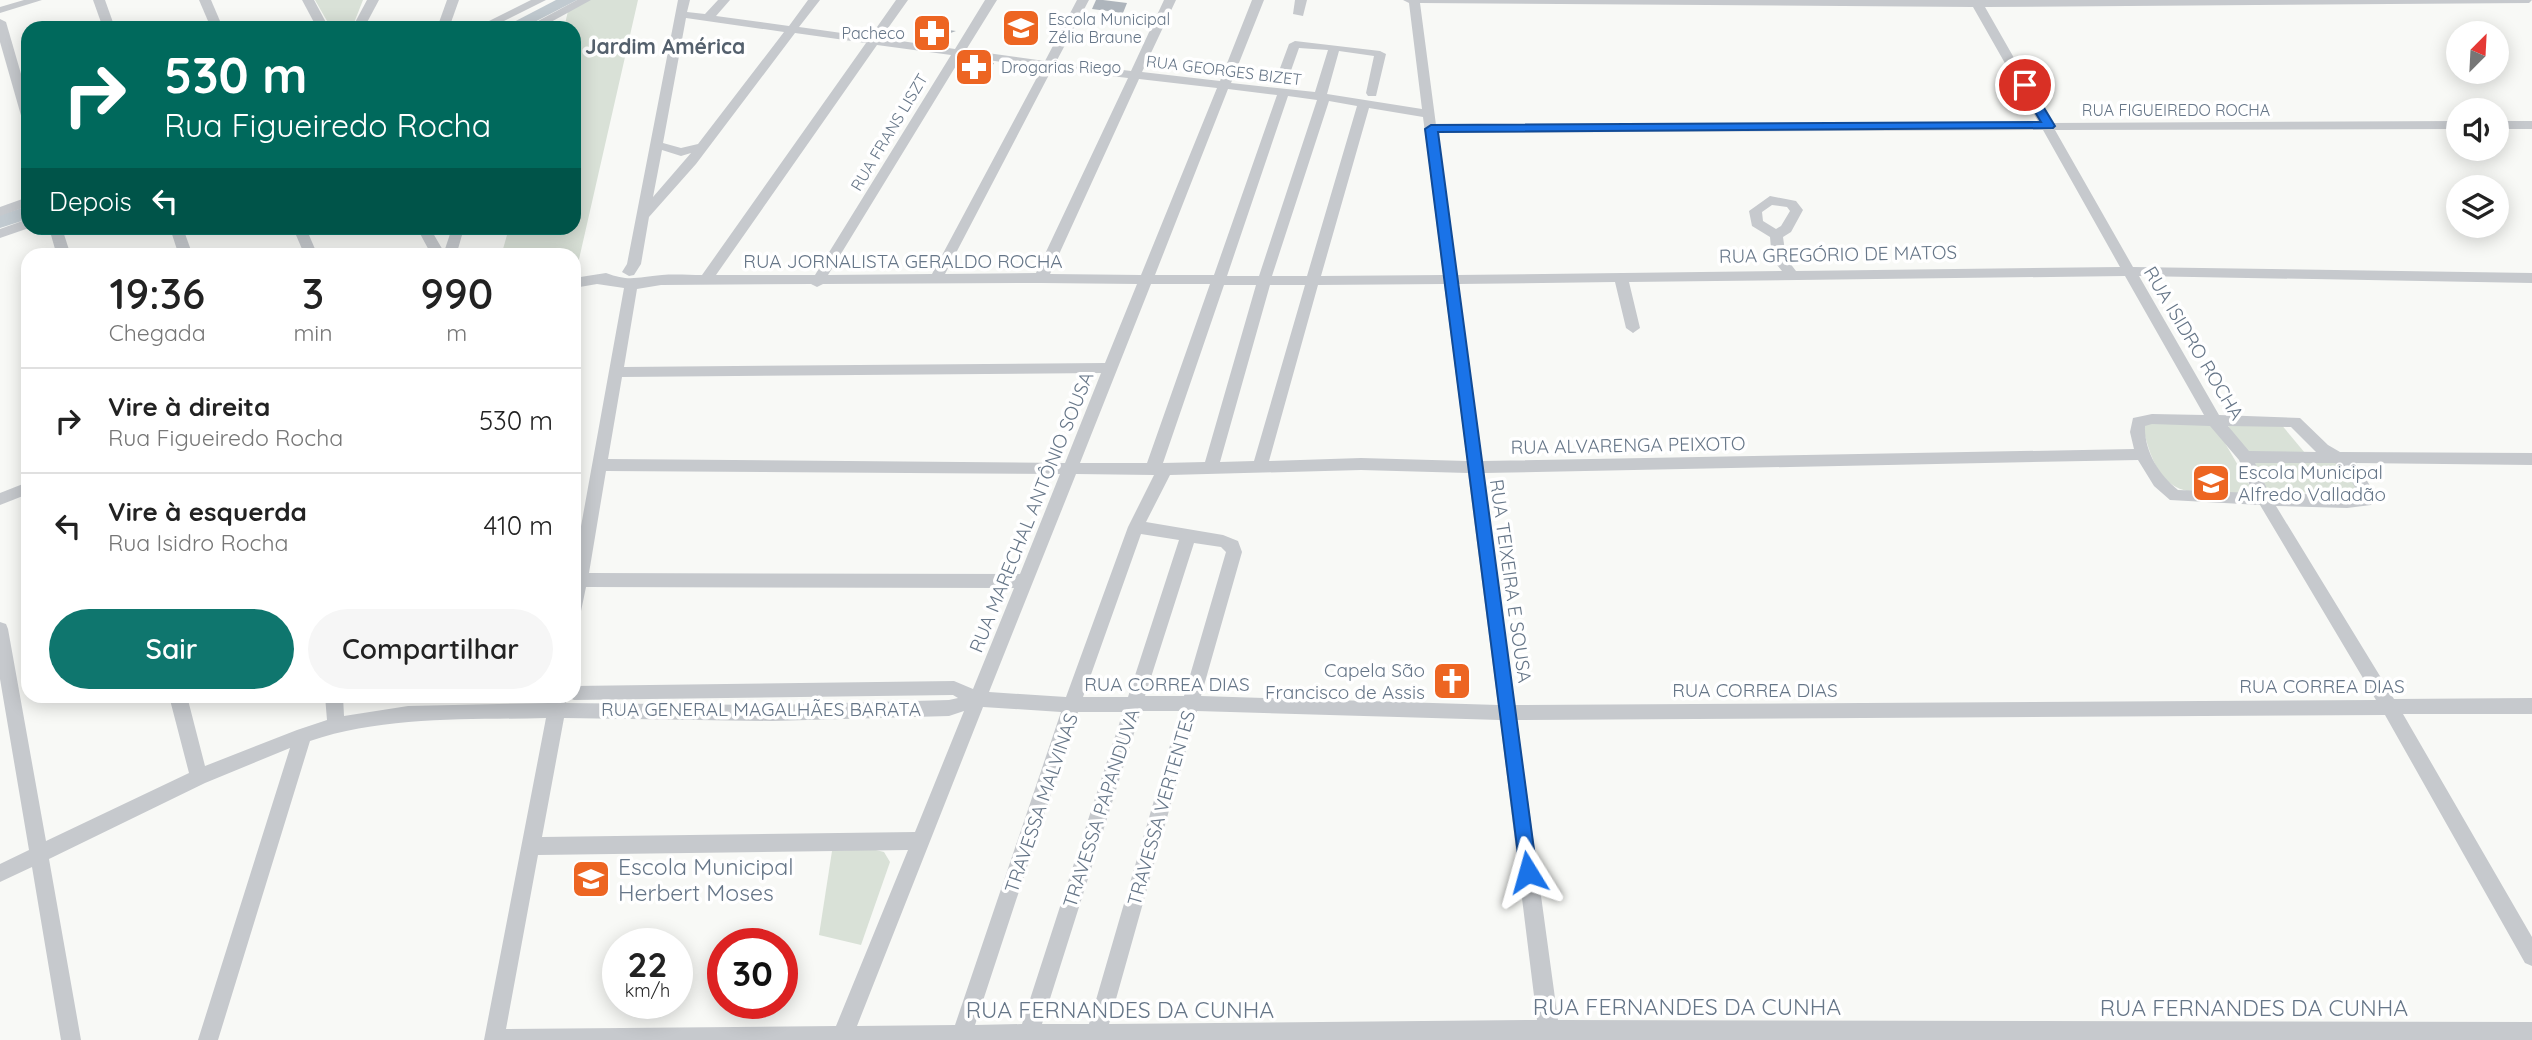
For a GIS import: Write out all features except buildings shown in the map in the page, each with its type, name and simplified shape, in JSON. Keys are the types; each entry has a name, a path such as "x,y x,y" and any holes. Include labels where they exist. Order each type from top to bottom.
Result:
{"street":[{"path":"0,10 36,0"},
{"path":"99,0 106,21"},
{"path":"205,0 213,21"},
{"path":"297,0 308,21"},
{"path":"308,0 319,21"},
{"path":"362,21 373,0"},
{"path":"446,21 453,0"},
{"path":"544,21 585,0"},
{"path":"581,574 632,276 684,0"},
{"path":"708,18 724,0"},
{"path":"643,216 702,147 814,0"},
{"path":"705,281 902,0"},
{"name":"RUA FRANS LISZT","path":"817,282 991,0"},
{"path":"936,279 1083,0"},
{"path":"1041,278 1170,0"},
{"name":"RUA MARECHAL ANTÔNIO SOUSA","path":"842,1038 1258,0"},
{"path":"1299,14 1301,0"},
{"path":"495,21 536,1"},
{"path":"1412,1 2530,1"},
{"name":"RUA TEIXEIRA E SOUSA","path":"1412,1 1549,1035"},
{"name":"RUA ISIDRO ROCHA","path":"1976,2 2214,420 2245,457 2264,499 2389,706 2532,956"},
{"name":"RUA GEORGES BIZET","path":"681,14 1048,65 1224,86 1283,85 1322,97 1368,98 1430,122"},
{"path":"0,22 21,95"},
{"name":"TRAVESSA MALVINAS","path":"961,1037 1136,527 1159,469 1294,44 1335,47"},
{"path":"1211,467 1335,47 1380,54 1259,465"},
{"name":"RUA FIGUEIREDO ROCHA","path":"1430,122 2049,126 2446,125"},
{"path":"2509,125 2532,125"},
{"path":"656,145 681,152 702,147"},
{"path":"0,212 21,204"},
{"path":"0,234 21,226"},
{"path":"1776,236 1779,259 1791,273"},
{"name":"RUA GREGÓRIO DE MATOS","path":"1145,281 2129,271 2532,278"},
{"name":"RUA JORNALISTA GERALDO ROCHA","path":"581,282 632,276 705,281 1041,278 1145,281"},
{"path":"1621,278 1633,328"},
{"path":"617,372 1112,368"},
{"path":"2138,422 2295,422 2323,449 2348,464 2369,498 2365,501 2175,496 2156,478 2144,454 2136,433 2138,422"},
{"name":"RUA ALVARENGA PEIXOTO","path":"600,465 1159,469 1259,465 1474,467 2144,454"},
{"path":"2245,457 2532,459"},
{"path":"0,499 21,491"},
{"path":"1136,527 1188,536"},
{"name":"TRAVESSA VERTENTES","path":"1094,1038 1234,552 1232,545 1223,541 1188,536"},
{"name":"TRAVESSA PAPANDUVA","path":"1028,1037 1188,536"},
{"path":"581,580 1025,581"},
{"path":"0,629 71,1040"},
{"name":"RUA GENERAL MAGALHÃES BARATA","path":"581,693 954,688 978,699"},
{"path":"772,713 778,691"},
{"name":"RUA CORREA DIAS","path":"978,699 1074,705 1192,703 1507,713 2532,706"},
{"name":"RUA GENERAL MAGALHÃES BARATA","path":"0,873 199,777 303,735 336,725 408,714 557,703 772,713 949,708 978,699"},
{"path":"180,703 199,777"},
{"path":"334,703 336,725"},
{"path":"494,1040 557,703"},
{"path":"208,1040 303,735"},
{"path":"531,846 922,841"},
{"name":"RUA FERNANDES DA CUNHA","path":"494,1040 2532,1032"}],"shaded area":[{"path":"315,0 363,0 355,21 327,21"},
{"path":"589,0 638,0 581,250 581,248 503,248 507,235 581,235 581,21 566,21 568,11"},
{"path":"2280,423 2305,453 2251,452 2241,448 2227,424"},
{"path":"2142,424 2209,424 2218,431 2250,486 2243,494 2202,494 2174,486 2155,464"},
{"path":"2253,462 2342,463 2364,495 2267,491"},
{"path":"872,849 884,852 890,862 861,945 819,935 832,851"}],"waterway":[{"path":"525,21 569,0"},
{"path":"0,222 21,214"}],"place":[{"name":"Escola Municipal Zélia Braune","path":"1021,28"},
{"name":"Pacheco","path":"932,33"},
{"name":"Drogarias Riego","path":"974,67"},
{"name":"Escola Municipal Alfredo Valladão","path":"2211,483"},
{"name":"Capela São Francisco de Assis","path":"1452,681"},
{"name":"Escola Municipal Herbert Moses","path":"591,879"}],"district":[{"name":"Jardim América","path":"665,46"}],"route":[{"path":"1528,872 1431,129 2049,126 2025,85"}]}
